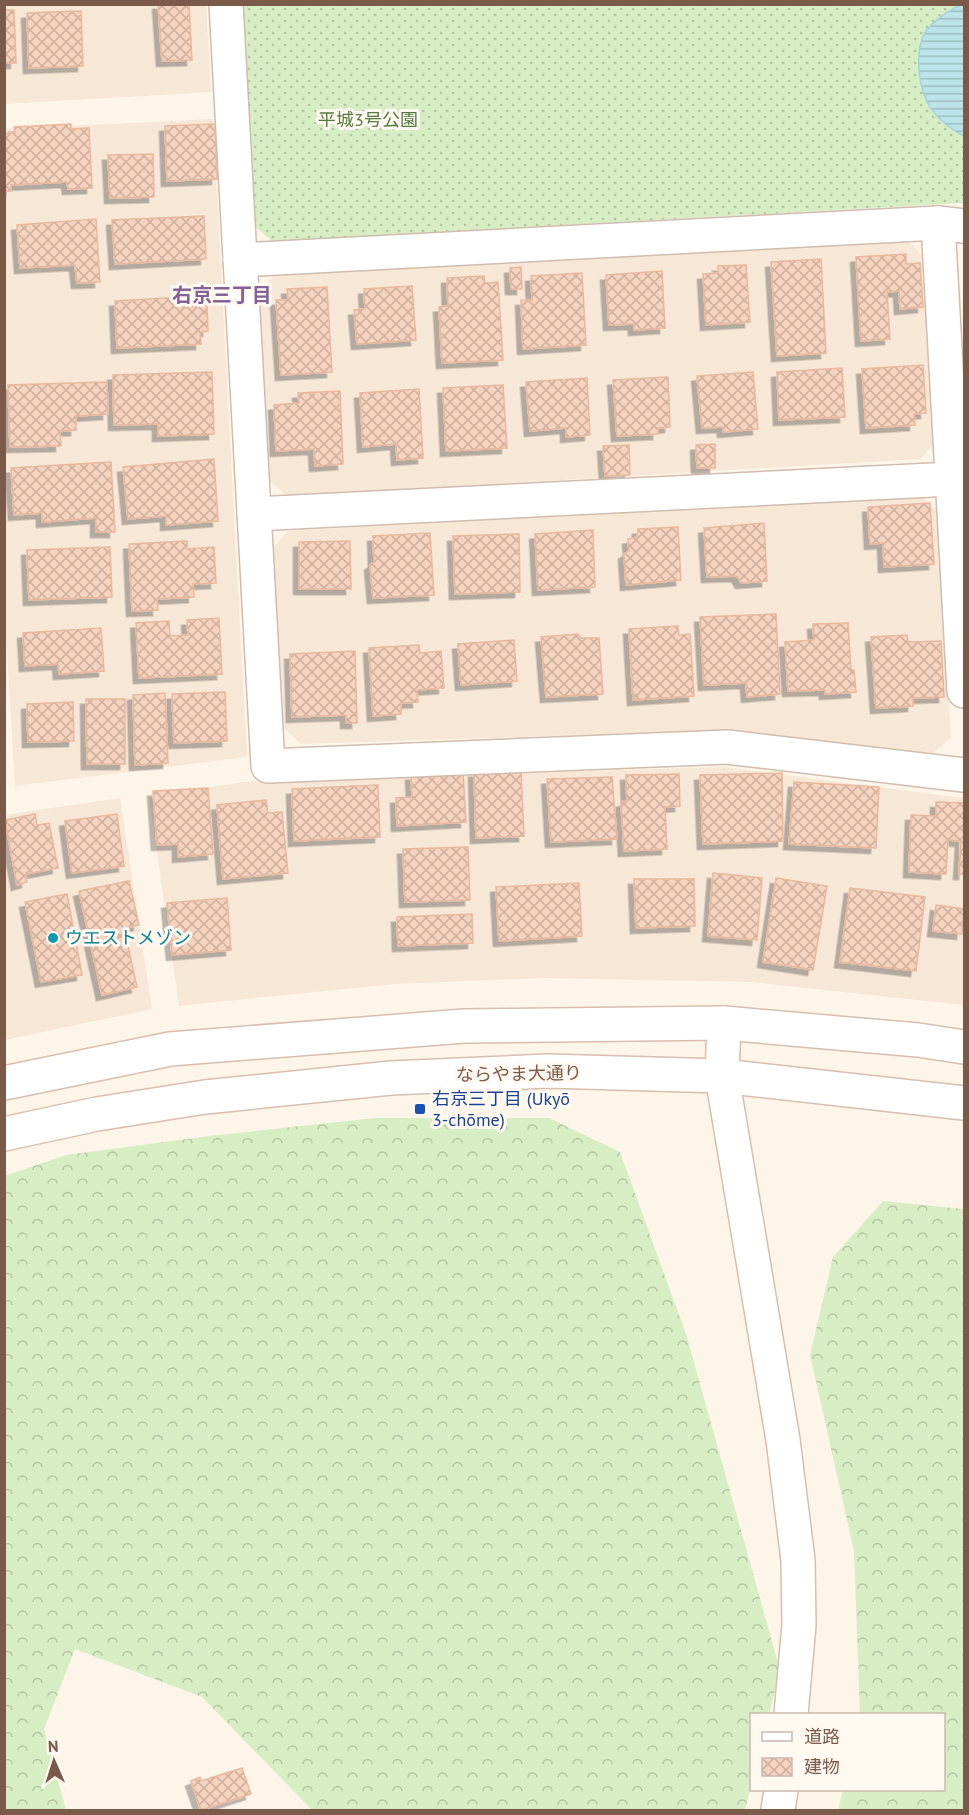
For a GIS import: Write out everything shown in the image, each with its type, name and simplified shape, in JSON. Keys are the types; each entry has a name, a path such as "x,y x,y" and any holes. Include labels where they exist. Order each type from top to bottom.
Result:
{"street":[{"path":"226,4 268,766 727,747 964,775"},
{"path":"240,260 951,224 952,479 964,691"},
{"path":"254,514 952,479"},
{"path":"724,1023 722,1076 783,1440 798,1560 800,1625 791,1713"},
{"path":"4,1083 170,1049 464,1026 724,1023 918,1040 964,1047"},
{"name":"ならやま大通り","path":"4,1134 98,1114 205,1097 391,1078 548,1071 722,1076 964,1103"},
{"path":"778,1810 781,1791"}],"shaded area":[{"path":"5,5 206,5 211,92 5,104"},
{"path":"213,119 247,757 15,786 4,605 4,129"},
{"path":"908,241 926,259 935,444 920,459 287,496 268,479 259,293 275,274"},
{"path":"922,497 937,511 951,738 928,757 730,730 301,744 281,725 272,549 288,531"},
{"path":"724,767 964,798 964,1005 751,982 543,978 394,984 179,1006 149,797 243,782"},
{"path":"120,798 152,1009 5,1040 4,815"}],"green space":[{"name":"平城3号公園","path":"241,5 964,5 964,203 272,241 253,225"},
{"path":"375,1118 549,1118 620,1152 686,1334 780,1670 769,1713 750,1713 750,1789 745,1810 312,1810 202,1697 75,1649 44,1729 66,1810 5,1810 4,1176 66,1155 209,1136"},
{"path":"883,1201 964,1209 964,1810 838,1810 843,1791 945,1791 945,1713 860,1713 854,1551 810,1355 833,1257"}],"water":[{"path":"960,5 964,5 964,136 943,122 930,107 921,85 919,65 920,46 927,30 938,19"}],"building":[{"path":"158,4 189,4 192,60 162,61"},
{"path":"4,10 14,10 16,63 4,63"},
{"path":"81,11 83,66 29,68 27,13"},
{"path":"71,124 71,129 89,128 92,188 68,189 67,182 11,185 11,191 4,191 4,134 15,133 14,127"},
{"path":"215,124 217,179 167,181 165,126"},
{"path":"153,154 154,197 110,198 108,155"},
{"path":"204,216 206,259 115,264 112,220"},
{"path":"96,219 100,282 77,283 75,265 20,268 17,225"},
{"path":"906,254 906,264 920,263 923,307 900,309 899,291 887,292 890,339 861,341 856,257"},
{"path":"821,259 826,353 777,356 771,262"},
{"path":"746,265 750,322 706,325 703,274 718,273 718,266"},
{"path":"521,267 522,289 511,289 510,268"},
{"path":"662,271 665,328 634,330 634,324 609,325 606,275"},
{"path":"582,273 586,345 523,349 521,300 532,300 531,276"},
{"path":"484,276 485,283 498,282 503,360 442,363 439,307 448,306 447,278"},
{"path":"412,286 416,340 357,344 354,310 365,309 364,289"},
{"path":"327,287 332,372 281,375 276,300 288,300 287,289"},
{"path":"183,297 183,307 207,305 208,331 200,332 201,344 117,348 115,301"},
{"path":"923,365 926,413 914,414 915,425 866,428 862,369"},
{"path":"842,368 845,417 779,420 777,372"},
{"path":"212,372 214,434 158,436 158,424 114,425 113,375"},
{"path":"753,372 758,429 723,432 723,427 702,428 697,376"},
{"path":"668,377 670,427 658,428 658,434 617,436 613,380"},
{"path":"587,378 590,435 566,437 566,428 530,431 526,382"},
{"path":"107,382 108,414 76,416 76,430 60,431 61,446 10,447 8,385"},
{"path":"503,385 507,448 446,451 443,388"},
{"path":"419,389 423,458 397,460 396,444 363,447 360,393"},
{"path":"340,391 343,464 315,466 314,449 276,451 274,405 299,403 298,393"},
{"path":"715,444 715,468 697,468 696,445"},
{"path":"629,445 630,475 605,476 603,446"},
{"path":"214,459 218,521 166,525 166,516 128,519 123,467"},
{"path":"111,462 115,532 96,532 96,518 42,522 42,513 14,515 11,468"},
{"path":"930,503 934,564 884,567 883,543 870,544 868,507"},
{"path":"764,523 767,581 741,583 737,576 707,577 704,528"},
{"path":"678,527 681,580 626,585 624,554 629,551 628,539 637,537 638,529"},
{"path":"593,530 595,587 538,590 535,534"},
{"path":"430,533 434,595 373,598 370,565 374,562 373,536"},
{"path":"519,534 520,592 455,594 453,536"},
{"path":"187,541 187,549 214,547 216,583 193,584 194,597 157,599 158,610 132,611 129,544"},
{"path":"350,541 351,589 299,589 299,542"},
{"path":"110,547 112,597 29,600 27,550"},
{"path":"776,614 780,694 747,697 746,683 704,685 700,617"},
{"path":"219,618 222,674 139,678 136,623 169,621 170,636 188,635 187,620"},
{"path":"848,623 851,670 854,670 856,692 825,694 825,690 788,691 785,642 814,640 813,624"},
{"path":"678,626 679,635 690,634 694,696 633,700 629,629"},
{"path":"101,628 104,671 59,674 58,664 25,666 23,633"},
{"path":"578,634 581,638 599,638 603,694 546,697 541,637"},
{"path":"907,635 908,642 941,641 944,697 913,698 913,706 876,708 871,637"},
{"path":"514,640 517,681 461,685 458,644"},
{"path":"419,645 420,653 441,651 444,688 417,690 418,702 401,703 401,714 373,716 369,648"},
{"path":"355,651 357,723 346,723 346,715 292,717 290,654"},
{"path":"225,692 227,741 174,743 172,694"},
{"path":"165,693 168,763 135,765 133,695"},
{"path":"86,699 125,699 125,764 87,764"},
{"path":"73,702 74,741 28,742 27,704"},
{"path":"521,770 524,836 476,838 474,772"},
{"path":"463,773 466,822 397,826 396,798 412,797 411,775"},
{"path":"782,773 783,841 703,844 700,775"},
{"path":"679,774 680,806 665,807 667,849 624,851 621,802 627,801 626,775"},
{"path":"612,777 617,839 551,842 547,779"},
{"path":"794,782 879,787 876,848 789,844"},
{"path":"378,785 380,837 294,841 292,789"},
{"path":"208,788 213,854 178,857 178,844 157,845 153,791"},
{"path":"266,800 268,813 282,812 288,873 223,879 217,805"},
{"path":"936,802 964,803 964,874 959,874 961,841 948,840 946,874 909,872 911,815 936,816"},
{"path":"35,814 37,825 49,823 58,868 26,874 27,882 17,885 5,820"},
{"path":"117,814 124,866 72,873 65,821"},
{"path":"468,847 470,900 405,902 403,849"},
{"path":"713,873 762,878 757,940 708,936"},
{"path":"776,878 827,886 813,970 763,962"},
{"path":"634,879 694,879 695,926 636,928"},
{"path":"129,881 139,925 124,928 137,987 102,995 79,891"},
{"path":"579,883 582,936 499,941 496,887"},
{"path":"850,888 925,897 916,971 840,962"},
{"name":"ウエストメゾン","path":"67,894 82,975 41,982 25,902"},
{"path":"227,898 231,950 172,955 167,903"},
{"path":"936,905 964,909 962,934 933,931"},
{"path":"472,914 473,943 398,946 397,917"},
{"path":"242,1768 251,1794 201,1810 191,1781 200,1777 201,1781"}],"place":[{"name":"ウエストメゾン","path":"53,938"},
{"name":"右京三丁目 (Ukyō 3-chōme)","path":"420,1109"}],"district":[{"name":"右京三丁目","path":"222,295"}]}
